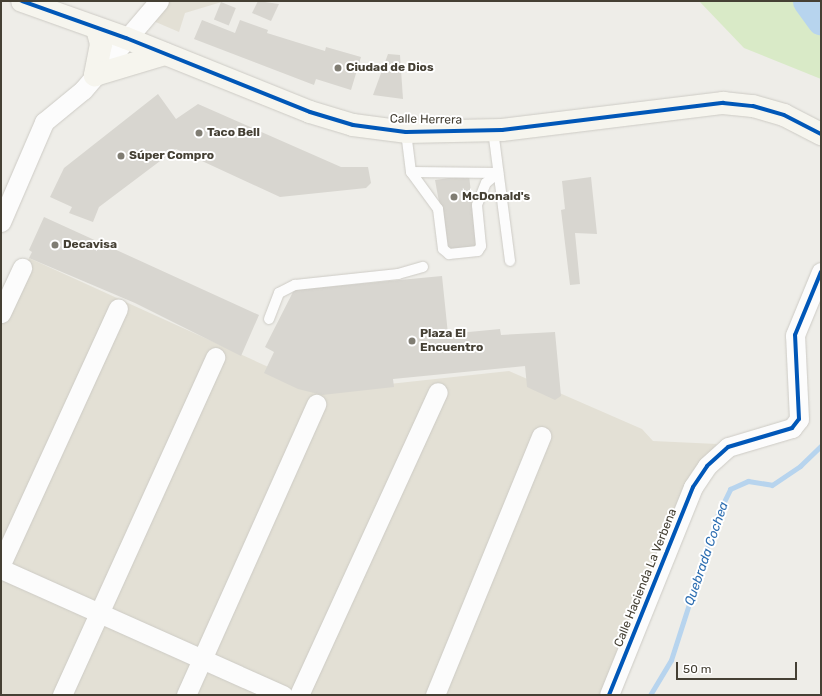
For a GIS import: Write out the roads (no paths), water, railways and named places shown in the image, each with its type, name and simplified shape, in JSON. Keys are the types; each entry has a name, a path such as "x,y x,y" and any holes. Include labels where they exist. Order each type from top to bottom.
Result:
{"street":[{"name":"Calle Herrera","path":"22,1 126,38 310,112 353,125 406,132 492,130 723,103 753,106 784,115 821,134"},
{"path":"1,222 44,122 52,112 77,96 159,1"},
{"path":"95,75 101,44 98,29"},
{"path":"95,75 165,54"},
{"path":"1,313 22,268"},
{"name":"Calle Hacienda La Verbena","path":"609,695 693,487 707,466 728,447 792,428 800,419 795,335 821,272"},
{"path":"1,564 118,308"},
{"path":"62,695 215,357"},
{"path":"299,695 438,392"},
{"path":"186,695 316,404"},
{"path":"435,695 541,436"},
{"path":"1,569 283,695"}],"lane":[{"path":"492,130 510,261"},
{"path":"406,132 411,172 438,209 443,249 456,255 478,251 481,246 477,205 486,183 498,173"},
{"path":"411,172 498,173"},
{"path":"269,319 279,293 295,285 398,274 423,267"}],"waterway":[{"path":"807,1 821,20"},
{"name":"Quebrada Cochea","path":"650,695 671,660 718,514 730,489 748,481 772,485 800,466 821,446"}],"place":[{"name":"Ciudad de Dios","path":"338,68"},
{"name":"Taco Bell","path":"199,133"},
{"name":"Súper Compro","path":"121,156"},
{"name":"McDonald's","path":"454,197"},
{"name":"Decavisa","path":"55,245"},
{"name":"Plaza El Encuentro","path":"412,341"}]}
